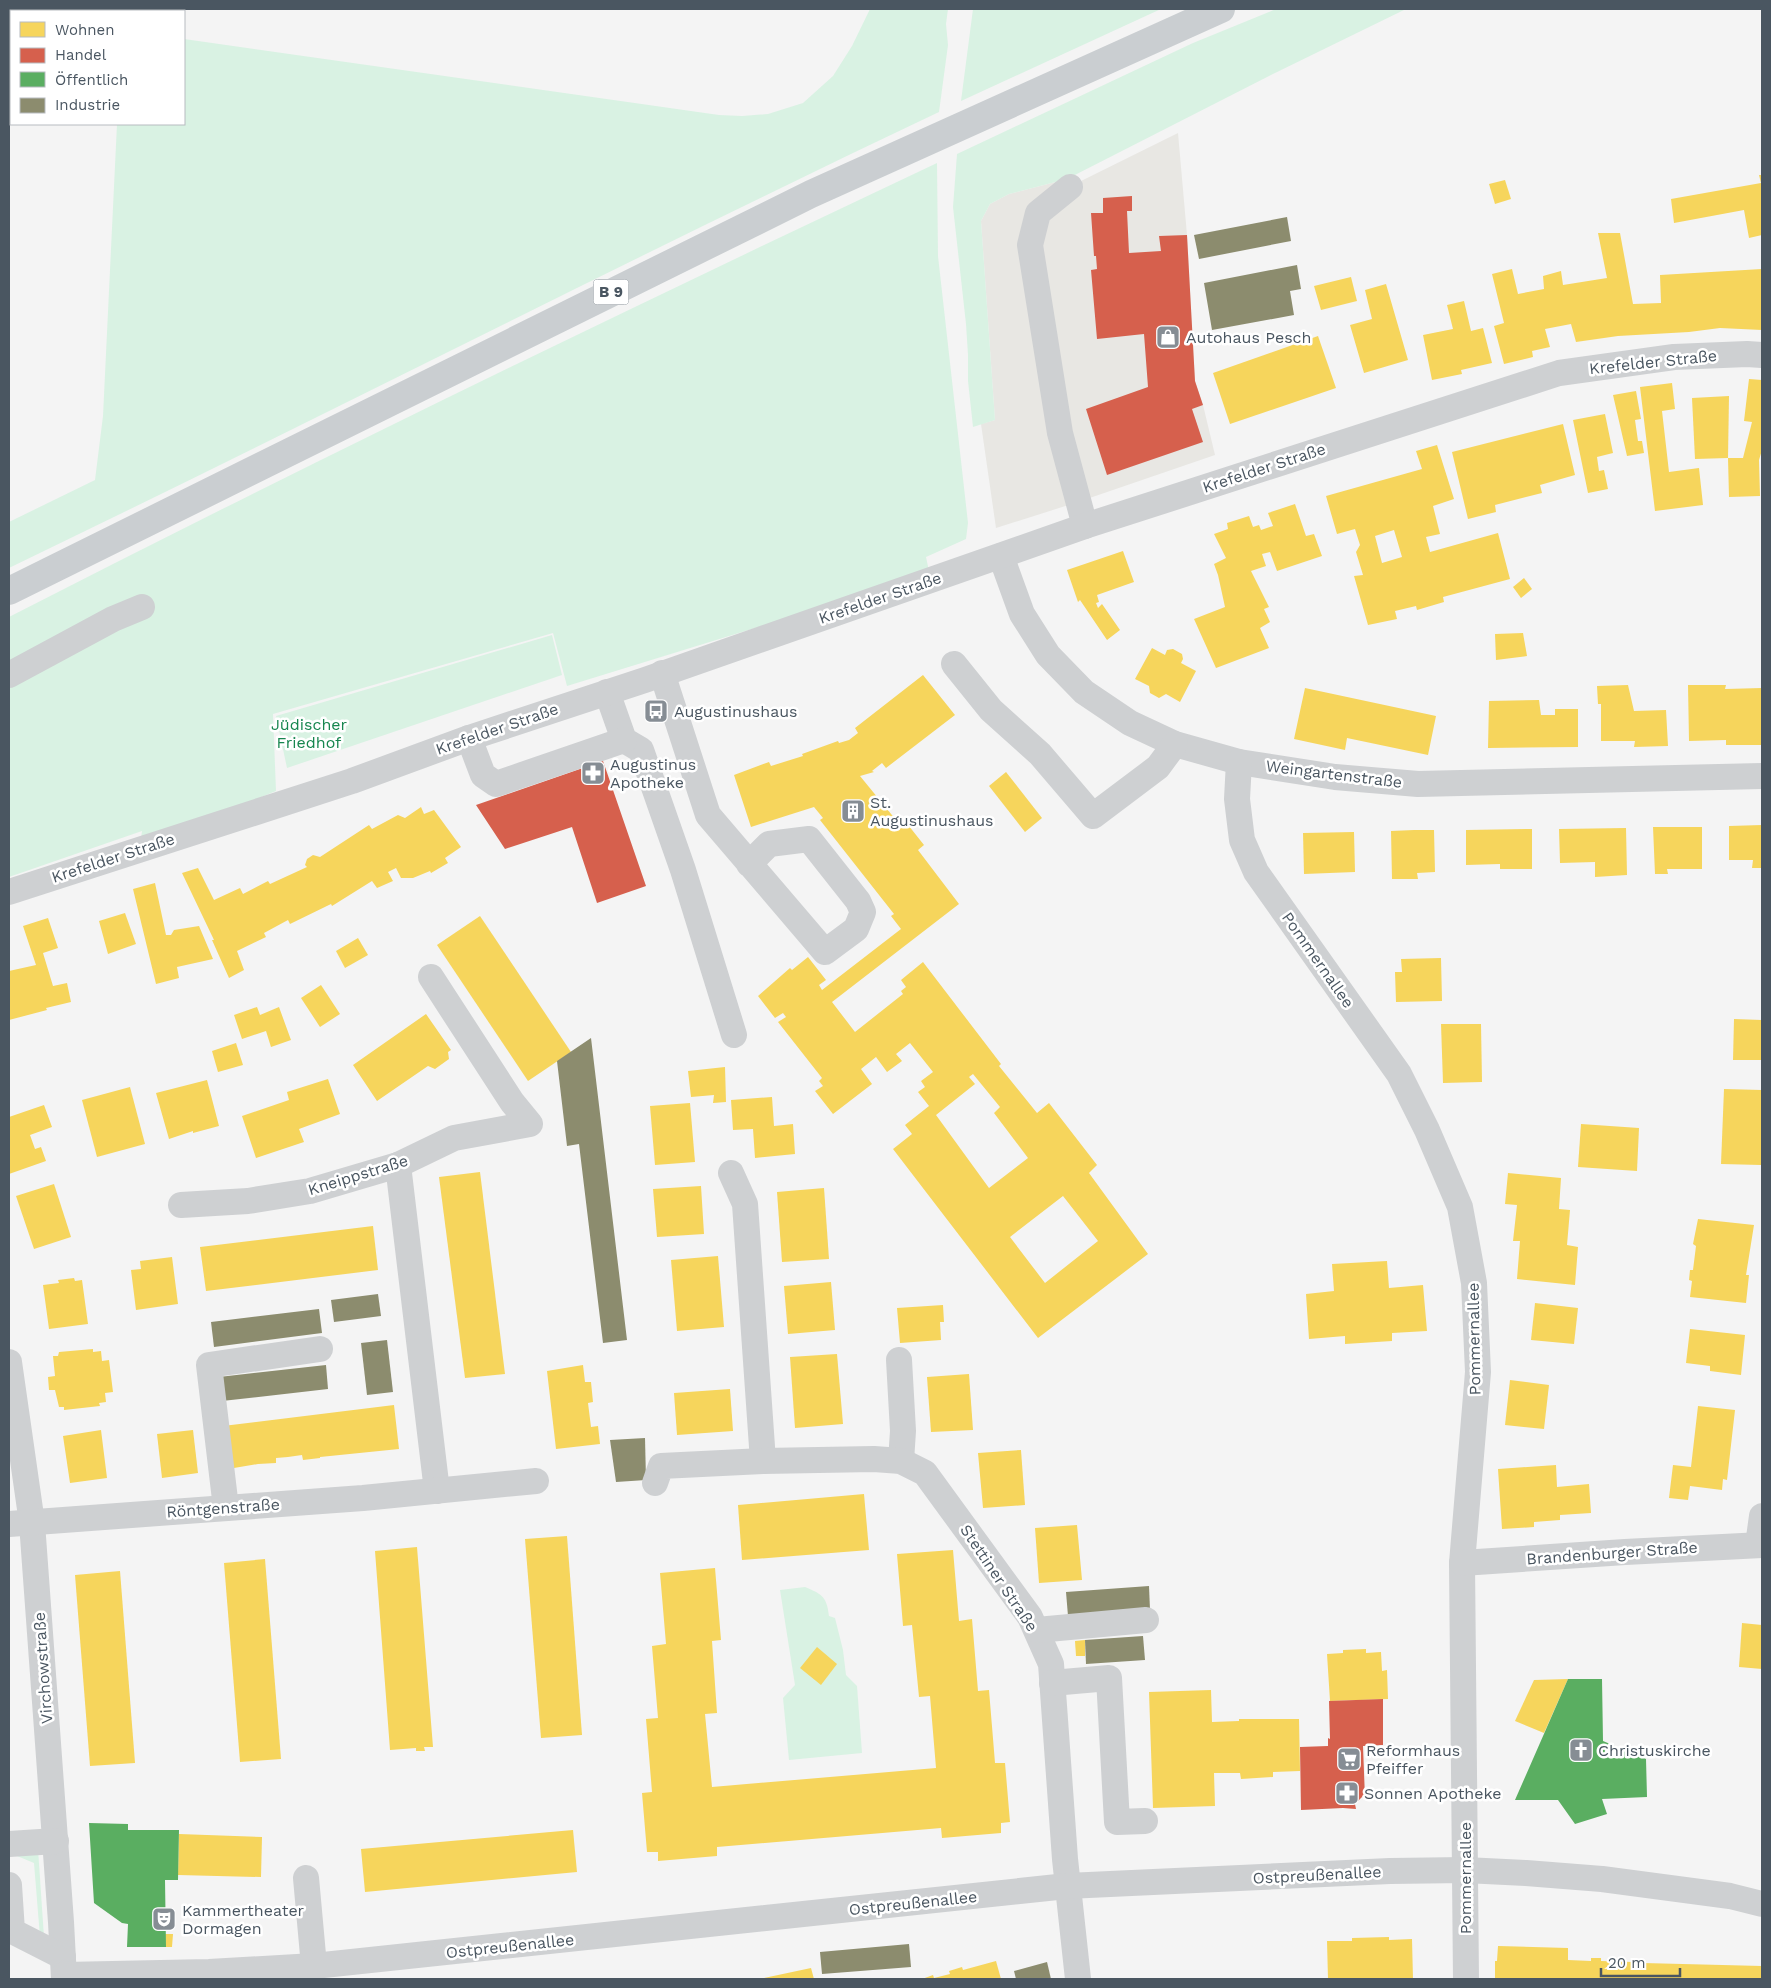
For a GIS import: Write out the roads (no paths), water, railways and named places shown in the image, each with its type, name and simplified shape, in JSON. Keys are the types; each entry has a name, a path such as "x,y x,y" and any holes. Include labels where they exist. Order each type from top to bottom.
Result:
{"main road":[{"name":"B 9","path":"9,591 811,194 1221,9"}],"street":[{"path":"1070,187 1038,213 1030,245 1060,433 1085,526"},
{"name":"Krefelder Straße","path":"9,892 343,784 469,738 662,674 1085,526 1558,373 1674,357 1762,355"},
{"name":"Weingartenstraße","path":"1001,556 1022,614 1048,655 1084,692 1130,723 1175,744 1239,762 1335,777 1418,784 1762,776"},
{"path":"9,675 113,619 142,607"},
{"path":"954,664 991,710 1040,754 1093,816 1158,767 1175,744"},
{"path":"662,674 708,815 748,864 825,952 856,929 863,912 858,901 809,839 769,844 748,864"},
{"path":"607,692 624,740 641,750 683,870 734,1035"},
{"path":"469,738 483,775 496,784 624,740"},
{"name":"Pommernallee","path":"1239,762 1237,799 1242,840 1256,872 1398,1074 1427,1130 1460,1208 1474,1283 1478,1372 1462,1563 1466,1979"},
{"name":"Kneippstraße","path":"181,1205 248,1201 310,1191 398,1165 454,1138 530,1124 512,1102 431,977"},
{"path":"398,1165 437,1491"},
{"path":"731,1173 745,1204 763,1460"},
{"path":"226,1508 209,1366 320,1349"},
{"path":"898,1360 903,1431 901,1461"},
{"name":"Virchowstraße","path":"9,1362 20,1523 56,1841 63,1970"},
{"name":"Stettiner Straße","path":"654,1483 661,1466 763,1460 874,1459 901,1461 925,1473 1016,1595 1036,1630 1051,1664 1068,1886 1078,1979"},
{"name":"Röntgenstraße","path":"20,1523 437,1491 536,1481"},
{"path":"1760,1545 1762,1516"},
{"name":"Brandenburger Straße","path":"1462,1563 1760,1545"},
{"path":"1036,1630 1146,1620"},
{"path":"1052,1683 1109,1678 1117,1822 1145,1821"},
{"path":"9,1844 56,1841"},
{"name":"Ostpreußenallee","path":"63,1970 286,1974 314,1966 355,1971 1068,1886 1390,1871 1464,1870 1526,1873 1602,1880 1730,1896 1762,1904"},
{"path":"306,1878 314,1966"},
{"path":"9,1885 12,1931 63,1970"}],"place":[{"name":"Autohaus Pesch","path":"1168,337"},
{"name":"Augustinushaus","path":"656,711"},
{"name":"Augustinus Apotheke","path":"593,773"},
{"name":"St. Augustinushaus","path":"853,811"},
{"name":"Christuskirche","path":"1581,1750"},
{"name":"Reformhaus Pfeiffer","path":"1349,1759"},
{"name":"Sonnen Apotheke","path":"1347,1793"},
{"name":"Kammertheater Dormagen","path":"164,1919"}],"park label":[{"name":"Jüdischer Friedhof","path":"309,733"}]}
